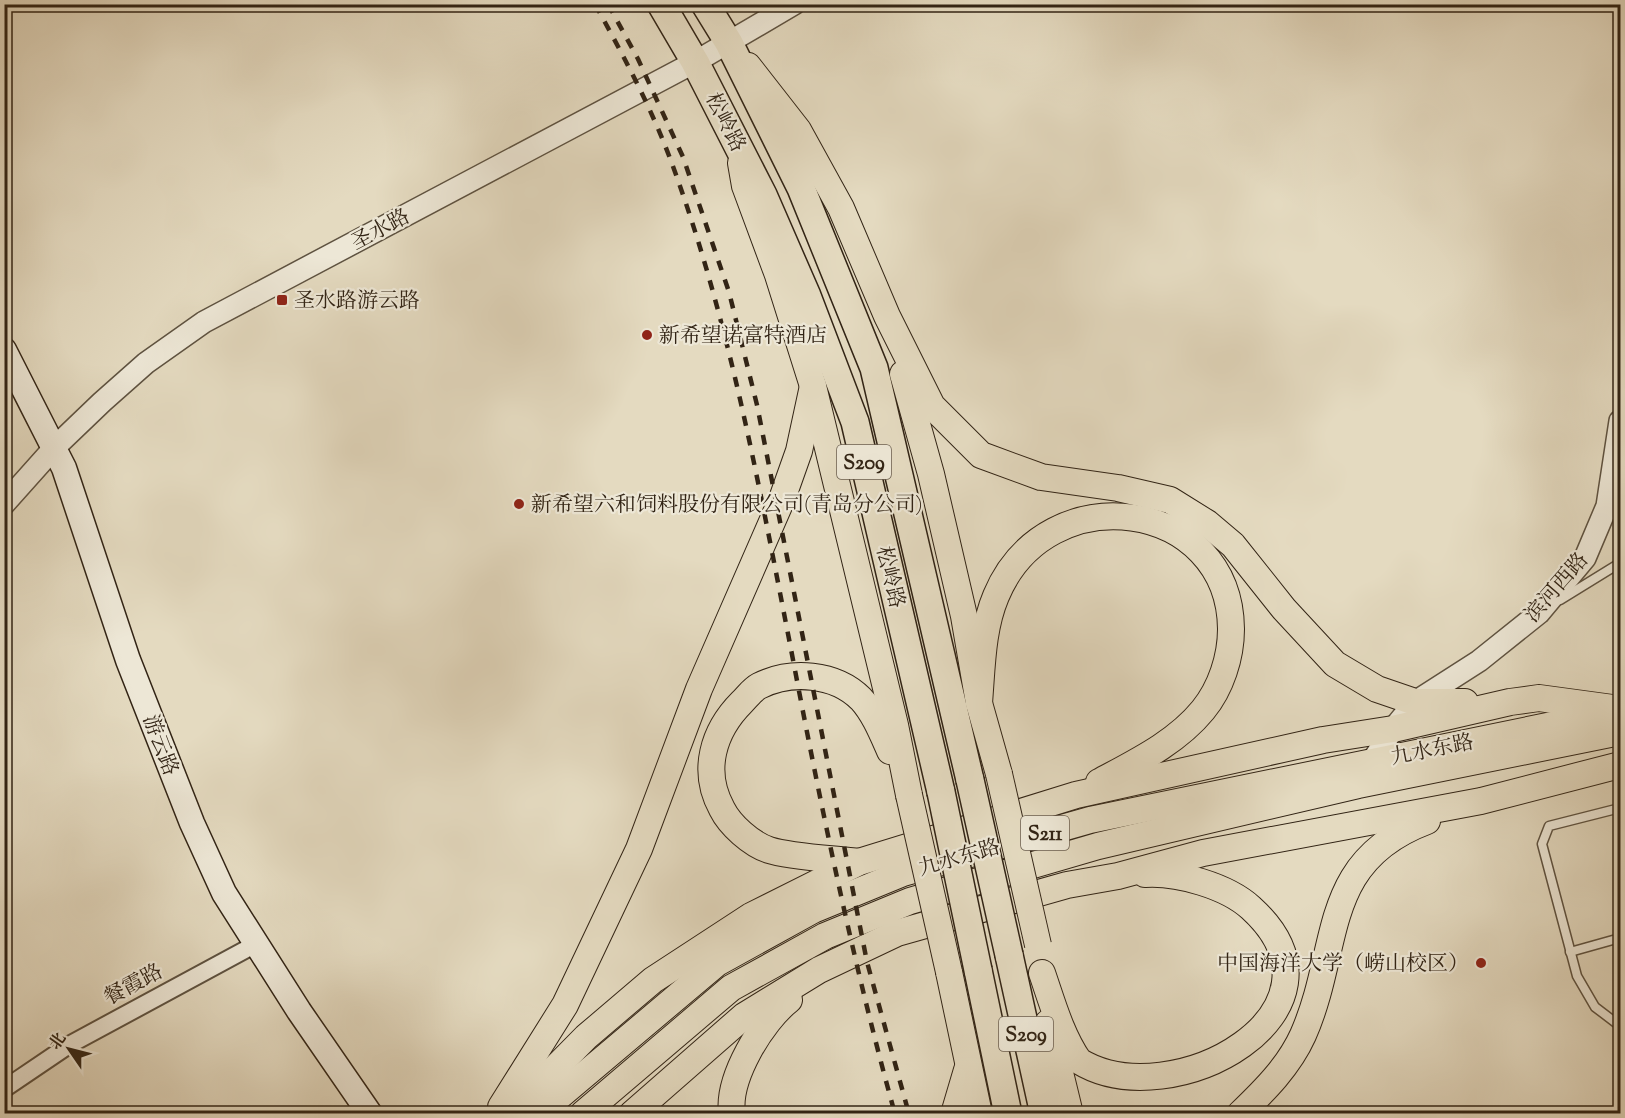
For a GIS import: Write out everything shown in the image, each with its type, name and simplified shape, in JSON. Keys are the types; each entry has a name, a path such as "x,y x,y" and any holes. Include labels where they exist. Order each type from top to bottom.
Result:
{"highway":[{"name":"松岭路","path":"661,4 695,62 763,195 807,296 855,422 941,792 1008,1113"},
{"name":"松岭路","path":"705,4 729,43 801,188 874,368 970,780 1044,1113"}],"main road":[{"path":"729,43 798,130 841,208 887,316 932,406 981,455 1041,477 1118,488 1170,500 1207,523 1233,545 1284,609 1335,664 1377,689 1415,702 1510,702"},
{"path":"738,148 745,186 778,275 813,386 895,725 979,1113"},
{"path":"887,316 931,474 964,616 979,703 999,774 1038,945 1045,1010 1070,1113"},
{"name":"游云路","path":"4,350 48,455 86,569 181,825 215,898 252,946 370,1113"},
{"name":"游云路","path":"4,386 48,455"},
{"path":"497,1113 565,1005 639,849 699,689 782,499 799,451 813,386"},
{"path":"979,703 986,629 996,595 1017,560 1048,534 1083,518 1110,514 1135,517 1159,525 1182,538 1201,554 1215,570 1231,617 1231,644 1216,689 1205,708 1154,752 1076,795"},
{"path":"860,862 768,850 728,821 717,800 709,773 713,750 729,716 758,687 796,676 815,676 841,686 861,699 880,727 909,795"},
{"path":"510,1113 586,1037 653,980 751,916 860,862 1076,795 1323,740 1393,729 1510,702 1539,698 1620,710"},
{"name":"九水东路","path":"538,1113 717,963 813,910 903,873 1090,820 1620,710"},
{"name":"九水东路","path":"583,1113 731,988 825,936 910,901 1098,846 1358,785 1620,732"},
{"path":"632,1113 744,1016 839,960 897,933 1067,885 1118,876 1203,853 1481,801 1620,765"},
{"path":"1240,1113 1274,1082 1302,1038 1317,995 1334,920 1344,893 1357,870 1376,848 1402,830 1481,801"},
{"path":"1118,876 1149,874 1221,888 1242,899 1259,915 1272,932 1284,973 1281,1015 1268,1044 1249,1069"},
{"name":"游云路","path":"252,946 354,1113"},
{"path":"732,1113 739,1068 774,1011 839,960"},
{"path":"1042,973 1062,1027 1079,1062 1101,1085 1122,1100"},
{"path":"954,1113 968,1067"}],"street":[{"name":"圣水路","path":"4,504 48,455 146,363 204,322 695,62 794,4"},
{"name":"滨河西路","path":"1358,785 1393,729 1415,702 1479,661 1539,613 1585,558 1607,506 1620,421"},
{"name":"餐霞路","path":"4,1089 69,1045 252,946"}],"lane":[{"path":"1539,613 1620,563"},
{"path":"1620,808 1549,826 1542,844 1577,976 1595,1007 1620,1026"},
{"path":"1570,952 1620,938"}],"railway":[{"path":"595,4 655,121 671,161 710,280 754,461 838,880 879,1056 895,1114"},
{"path":"608,4 638,59 683,157 729,292 757,405 867,962 909,1114"}],"place":[{"name":"圣水路游云路","path":"282,300"},
{"name":"新希望诺富特酒店","path":"647,335"},
{"name":"新希望六和饲料股份有限公司(青岛分公司)","path":"519,504"},
{"name":"中国海洋大学（崂山校区）","path":"1481,963"}]}
